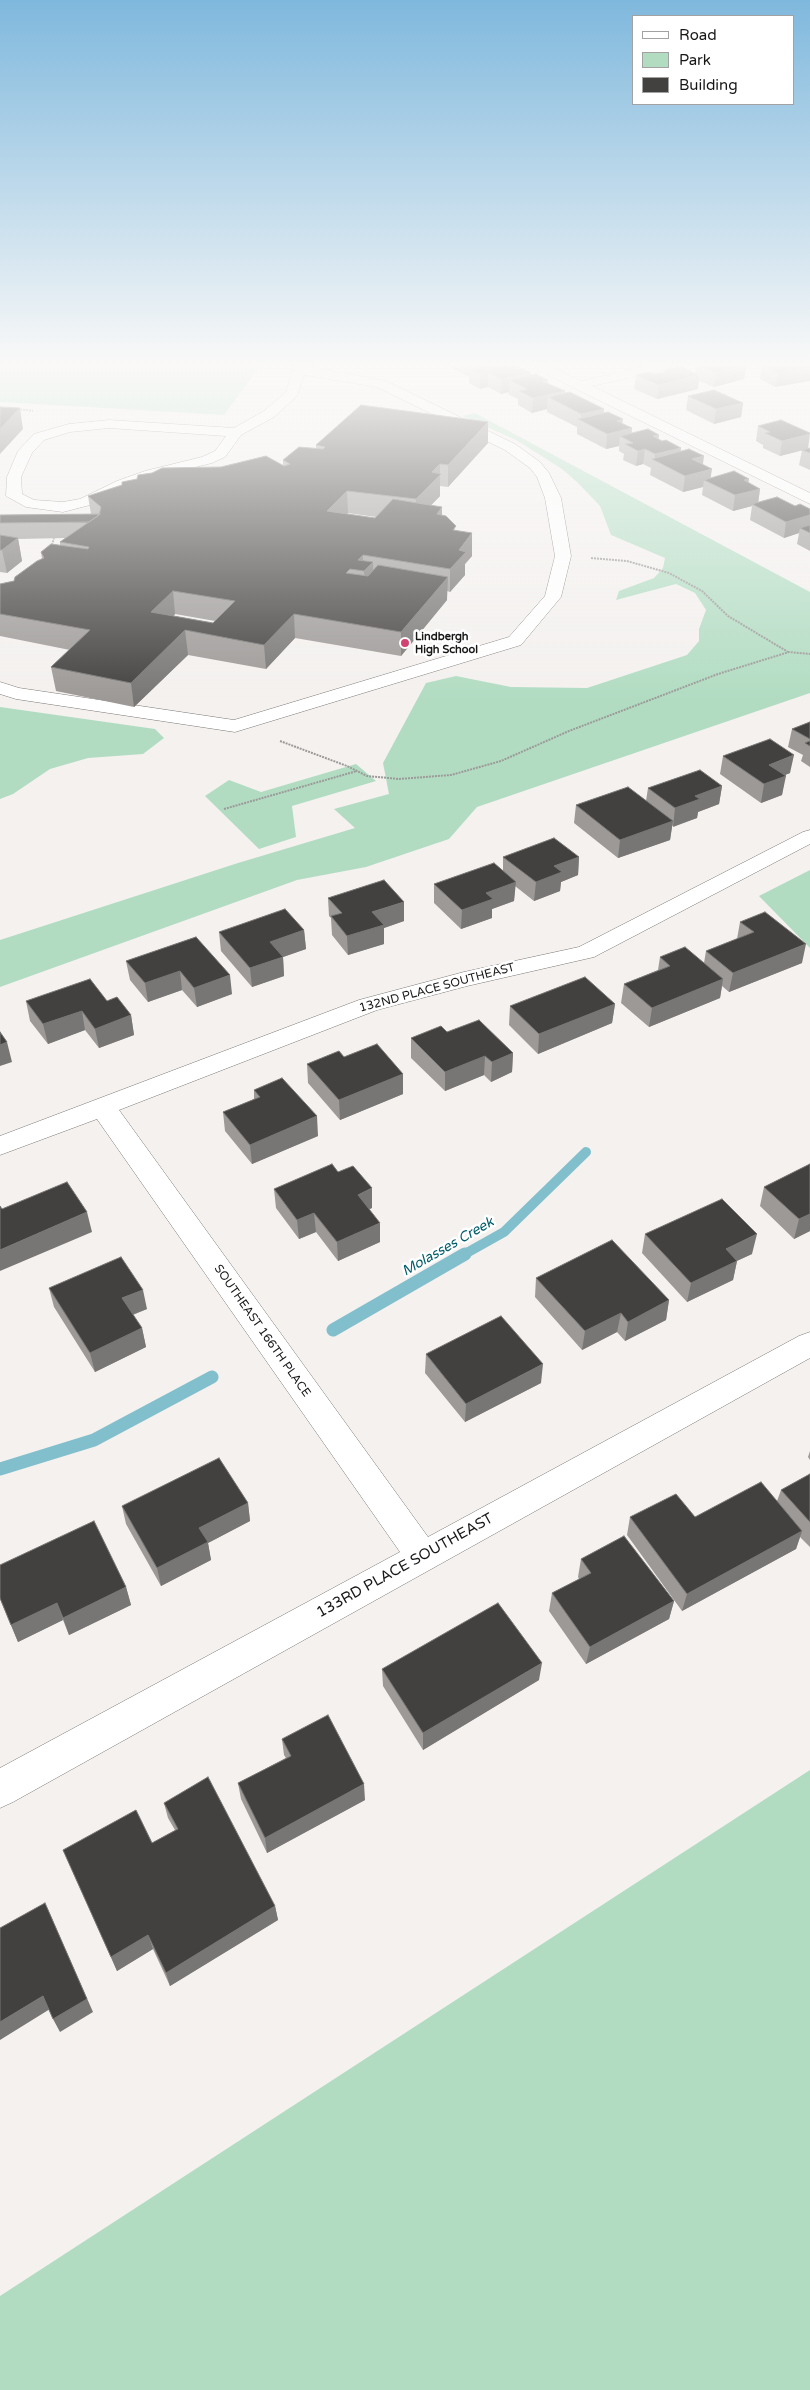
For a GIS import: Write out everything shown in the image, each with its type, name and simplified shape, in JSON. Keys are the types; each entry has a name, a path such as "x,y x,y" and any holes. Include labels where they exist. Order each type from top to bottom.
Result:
{"street":[{"path":"14,478 14,496 31,504 63,507 85,502 140,478"},
{"path":"0,688 16,693 235,726 515,641 553,597 563,556 553,498 545,478"},
{"path":"767,478 810,499"},
{"name":"132ND PLACE SOUTHEAST","path":"0,1146 368,1005 464,979 586,952 810,836"},
{"name":"SOUTHEAST 166TH PLACE","path":"102,1106 423,1556"},
{"name":"133RD PLACE SOUTHEAST","path":"0,1789 810,1344"}],"path":[{"path":"49,552 54,538"},
{"path":"590,558 627,561 669,573 702,591 728,616 789,652"},
{"path":"235,726 294,745 367,776 399,779 451,775 501,761 569,731 718,674 789,652 810,654"},
{"path":"224,809 358,771"}],"green space":[{"path":"572,478 596,478 810,592 810,693 477,807 449,839 366,867 297,880 0,987 0,940 238,863 355,828 334,809 389,794 383,763 426,683 456,676 511,687 587,688 687,655 699,641 699,629 706,610 695,593 676,584 616,600 619,591 654,578 663,568 665,558 611,535 600,506"},
{"path":"0,707 155,729 164,738 143,754 88,758 50,769 13,794 0,799"},
{"path":"356,764 376,781 292,806 296,837 259,849 205,796 229,780 261,792"},
{"path":"810,870 810,948 759,896"},
{"path":"810,1770 810,2390 0,2390 0,2296"}],"building":[{"path":"437,478 416,499 347,491 327,511 375,518 393,499 442,507 437,514 446,516 456,526 453,530 472,533 459,550 466,552 450,569 363,555 358,560 373,562 364,571 350,569 346,573 368,576 378,565 448,577 401,632 294,614 264,645 185,630 131,683 51,667 90,630 0,614 0,584 14,581 15,577 44,558 41,552 51,544 88,549 89,547 60,542 99,515 101,507 88,496 122,485 122,482 137,479","holes":["173,591 235,601 213,623 151,612"]},
{"path":"712,478 746,478 749,479 744,480 760,489 735,495 704,480"},
{"path":"777,497 795,506 800,504 810,509 810,515 786,522 752,504"},
{"path":"100,514 89,522 0,523 0,515"},
{"path":"810,525 810,533 800,528"},
{"path":"0,535 18,538 0,550"},
{"path":"810,722 810,739 792,729"},
{"path":"770,739 794,755 769,765 786,776 764,784 723,756"},
{"path":"700,770 722,786 695,796 700,799 675,808 648,788"},
{"path":"628,787 673,821 620,840 576,805"},
{"path":"554,838 579,857 554,866 562,872 536,882 503,857"},
{"path":"494,863 516,882 486,893 493,899 462,910 434,884"},
{"path":"384,880 404,902 372,912 384,925 347,936 331,916 342,913 328,898"},
{"path":"285,909 304,930 270,942 283,957 250,968 219,932"},
{"path":"765,912 806,944 733,973 706,951 754,932 740,922"},
{"path":"196,937 230,975 194,988 180,971 145,983 126,961"},
{"path":"685,947 723,979 652,1008 624,984 670,966 660,957"},
{"path":"585,977 615,1004 539,1034 510,1006"},
{"path":"90,979 107,1001 117,997 131,1015 95,1029 82,1011 43,1024 26,1001"},
{"path":"479,1020 513,1053 492,1062 485,1056 445,1072 411,1038 441,1026 447,1032"},
{"path":"0,1032 7,1042 0,1045"},
{"path":"377,1044 403,1074 339,1100 307,1064 339,1051 344,1057"},
{"path":"282,1078 317,1116 250,1145 223,1112 260,1097 254,1090"},
{"path":"332,1164 338,1172 353,1166 372,1188 358,1195 380,1223 337,1242 314,1213 297,1220 274,1189"},
{"path":"810,1164 810,1214 799,1219 764,1187"},
{"path":"67,1182 87,1212 0,1250 0,1206 2,1209"},
{"path":"722,1199 757,1234 726,1249 737,1261 691,1283 645,1234"},
{"path":"612,1240 669,1300 628,1322 621,1313 585,1331 536,1278"},
{"path":"121,1257 143,1290 122,1298 142,1328 90,1353 49,1288"},
{"path":"501,1316 543,1364 466,1404 426,1354"},
{"path":"219,1458 248,1503 199,1528 208,1542 157,1568 122,1506"},
{"path":"810,1474 810,1522 781,1490"},
{"path":"761,1482 802,1531 687,1594 630,1517 676,1494 695,1517"},
{"path":"94,1521 126,1587 63,1618 57,1603 11,1625 0,1598 0,1565"},
{"path":"624,1536 674,1601 590,1647 552,1593 591,1573 581,1559"},
{"path":"498,1603 542,1663 423,1733 382,1669"},
{"path":"328,1715 364,1784 265,1838 238,1783 291,1756 282,1739"},
{"path":"208,1777 275,1906 166,1973 148,1935 111,1957 63,1850 136,1810 152,1843 178,1829 164,1803"},
{"path":"45,1903 87,1999 53,2019 43,1996 0,2022 0,1928"}],"waterway":[{"name":"Molasses Creek","path":"463,1255 504,1232 586,1152"},
{"name":"Molasses Creek","path":"333,1330 465,1254"},
{"name":"Molasses Creek","path":"0,1469 94,1440 212,1377"}],"place":[{"name":"Lindbergh High School","path":"405,643"}]}
